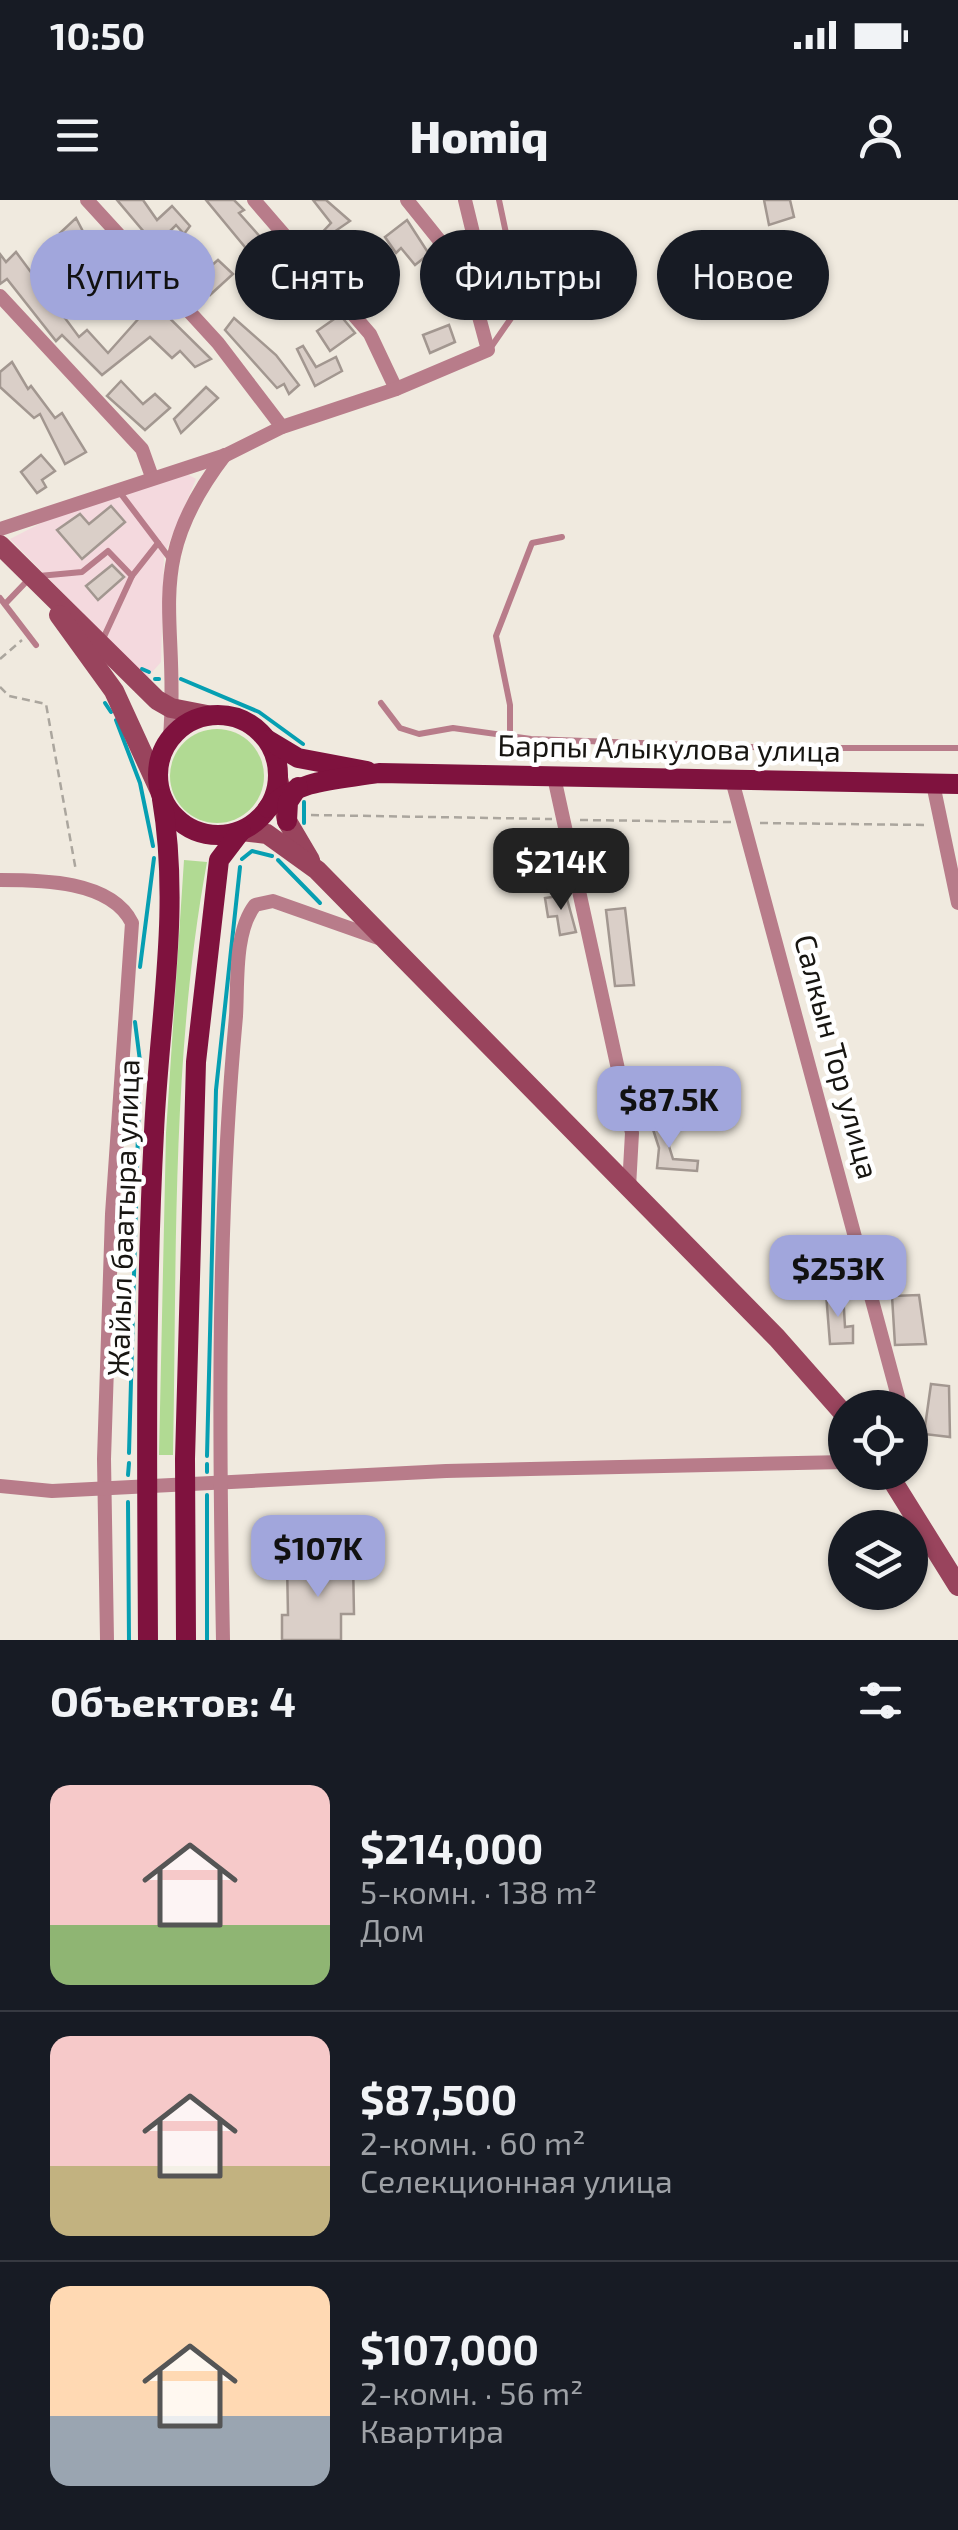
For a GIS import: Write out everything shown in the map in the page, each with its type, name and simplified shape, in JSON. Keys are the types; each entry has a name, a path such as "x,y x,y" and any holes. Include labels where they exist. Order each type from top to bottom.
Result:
{"main road":[{"path":"186,1640 185,1485 196,1062 219,860 276,794 275,756 265,737 239,718 207,715 186,723 170,737 158,767 161,794 174,817 192,830 213,835 241,831"},
{"name":"Барпы Алыкулова улица","path":"265,737 298,758 379,773 958,784"},
{"name":"Барпы Алыкулова улица","path":"276,794 299,785 379,773"},
{"path":"287,822 288,802 299,785"},
{"name":"Жайыл баатыра улица","path":"148,1640 154,1132 172,908 172,854 161,794"}],"street":[{"path":"87,200 218,343 282,428"},
{"path":"254,200 370,334 396,389"},
{"path":"407,200 431,230"},
{"path":"466,200 472,230"},
{"path":"0,296 142,449 152,477"},
{"path":"0,529 226,455 282,428 396,389 488,350 480,320"},
{"path":"170,737 167,606 171,560 191,506 226,455"},
{"path":"0,545 157,700 171,708 207,715"},
{"path":"31,577 114,691 161,794"},
{"path":"554,777 632,1133 630,1188"},
{"name":"Салкын Тор улица","path":"732,780 896,1390"},
{"path":"932,784 958,902"},
{"path":"276,794 287,822 317,870"},
{"path":"241,831 267,834 317,870 630,1188 828,1397"},
{"path":"0,880 62,881 80,887 122,909 134,934 112,1214 104,1488 107,1640"},
{"path":"223,1640 220,1483 228,1106 248,914 255,905 272,901 388,942"},
{"path":"0,1486 52,1491 446,1471 828,1462"},
{"path":"900,1490 958,1584"}],"lane":[{"path":"488,350 499,342 521,304 500,200"},
{"path":"118,489 171,560"},
{"path":"510,734 510,704 496,636 532,543 562,537"},
{"path":"102,642 132,576 158,543"},
{"path":"36,645 2,601 31,577 82,572 108,551 132,576"},
{"path":"380,703 400,728 420,734 453,728 531,739 777,748 958,748"}],"path":[{"path":"0,659 28,635"},
{"path":"0,687 10,696 46,704 80,887"},
{"path":"312,816 939,826"}],"shaded area":[{"path":"185,473 196,479 164,555 161,662 147,678 10,539 49,519"}],"green space":[{"path":"217,729 235,732 250,743 261,758 261,794 250,809 235,820 217,823 199,820 184,809 173,794 170,776 173,758 184,743 199,732"},
{"path":"184,860 207,862 195,935 181,1083 173,1455 159,1455 166,1133"}],"building":[{"path":"117,200 143,200 157,220 172,206 190,226 187,230 176,225 171,230 142,230"},
{"path":"206,200 234,200 244,210 239,213 254,230 235,230 235,235"},
{"path":"313,200 326,200 350,221 337,230 324,230 331,223"},
{"path":"764,200 790,200 794,217 769,225"},
{"path":"76,218 82,230 63,230"},
{"path":"407,220 420,240 420,261 415,265 400,249 400,230 394,230"},
{"path":"16,252 30,271 30,308 7,279 0,284 0,254 6,262"},
{"path":"218,260 233,274 215,290 215,263"},
{"path":"234,318 276,355 299,385 289,394 284,384 277,388 225,330"},
{"path":"39,320 66,320 79,337 87,330 108,353 137,320 171,320 211,359 195,367 180,351 172,358 150,337 102,375 62,335 56,341"},
{"path":"333,320 344,320 355,333 330,351 317,331"},
{"path":"449,325 455,342 430,353 423,335"},
{"path":"303,346 316,367 336,357 342,371 315,386 297,349"},
{"path":"12,362 28,389 31,386 55,418 62,413 86,452 65,464 40,414 34,418 0,387 0,372"},
{"path":"121,381 143,404 155,394 170,408 145,430 107,396"},
{"path":"206,387 218,398 181,433 174,419"},
{"path":"41,455 55,471 42,480 46,487 37,493 21,472"},
{"path":"111,506 125,522 82,559 57,530 80,514 89,524"},
{"path":"112,565 124,577 98,600 86,586"},
{"path":"566,895 576,932 560,935 557,916 548,917 545,898"},
{"path":"625,908 634,985 615,986 606,910"},
{"path":"660,1117 673,1159 698,1161 697,1171 657,1168 659,1148 650,1120"},
{"path":"843,1292 845,1327 853,1326 853,1343 830,1344 826,1293"},
{"path":"919,1295 926,1344 895,1345 892,1296"},
{"path":"931,1384 949,1386 950,1437 928,1434"},
{"path":"353,1561 354,1614 341,1614 341,1640 282,1640 282,1615 288,1615 287,1562"}],"waterway":[{"path":"142,669 149,672"},
{"path":"181,679 259,712 303,744"},
{"path":"105,703 111,712"},
{"path":"116,720 140,783 153,846"},
{"path":"304,802 304,823"},
{"path":"242,859 252,851 272,856"},
{"path":"140,967 154,858"},
{"path":"278,860 320,903"},
{"path":"207,1456 216,1090 240,867"},
{"path":"129,1453 140,1061 135,1022"},
{"path":"128,1475 129,1463"},
{"path":"207,1464 207,1472"},
{"path":"207,1495 207,1640"},
{"path":"128,1502 129,1640"}]}
